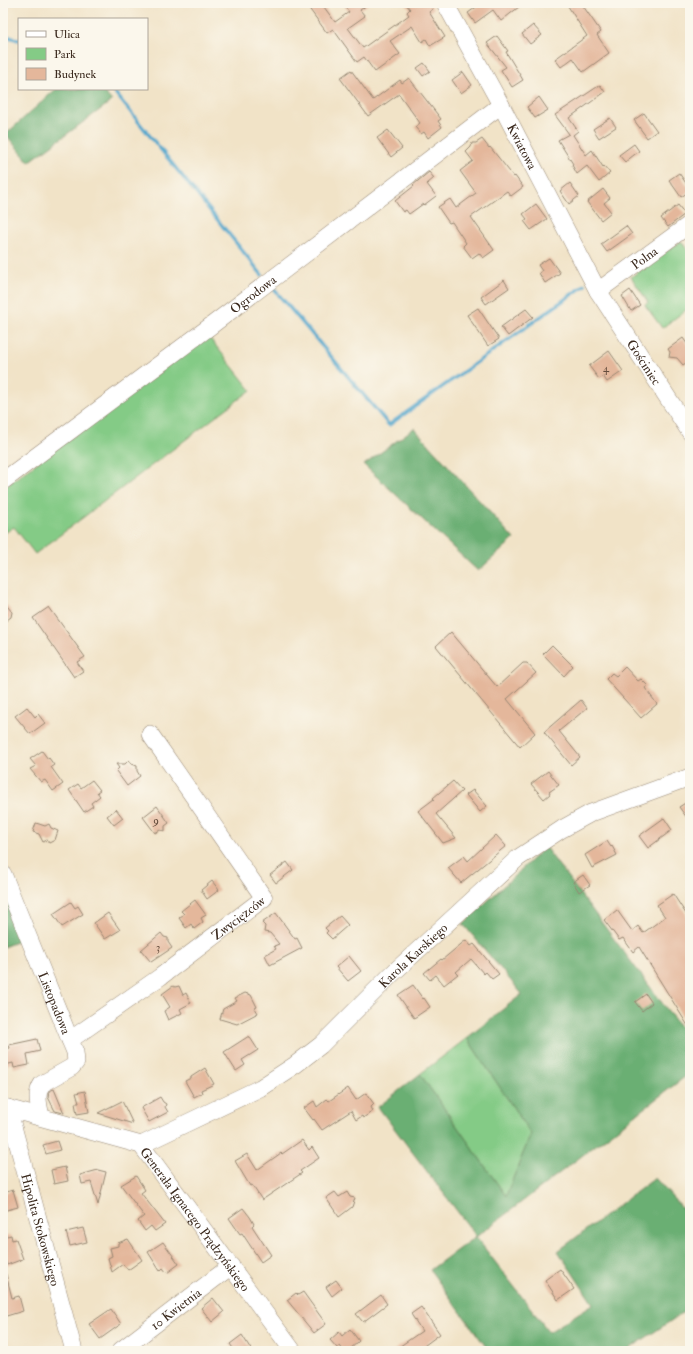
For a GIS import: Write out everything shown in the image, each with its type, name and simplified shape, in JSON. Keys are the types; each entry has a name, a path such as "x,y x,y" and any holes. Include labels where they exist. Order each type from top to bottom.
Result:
{"street":[{"name":"Kwiatowa","path":"445,3 501,105 598,291"},
{"name":"Ogrodowa","path":"3,481 501,105"},
{"name":"Polna","path":"598,291 690,224"},
{"name":"Gościniec","path":"598,291 690,432"},
{"name":"Zwycięzców","path":"70,1040 160,977 264,898 150,734"},
{"name":"Karola Karskiego","path":"141,1145 260,1088 295,1065 321,1045 392,974 518,858 540,843 592,813 690,777"},
{"name":"Listopadowa","path":"3,874 70,1040 76,1062 68,1070 42,1084 38,1088 40,1117"},
{"name":"Generała Ignacego Prądzyńskiego","path":"6,1108 141,1145 293,1351"},
{"name":"Hipolita Stokowskiego","path":"6,1108 74,1351"},
{"name":"10 Kwietnia","path":"120,1351 231,1266"}],"green space":[{"path":"55,90 102,90 112,101 29,162 6,134"},
{"path":"681,241 690,253 690,307 662,328 645,305 648,302 631,277"},
{"path":"208,336 251,390 35,554 14,527 3,534 3,488"},
{"path":"414,428 514,539 478,571 364,465"},
{"path":"545,847 690,1040 690,1073 476,1237 549,1332 593,1304 558,1251 655,1178 690,1217 690,1308 626,1351 489,1351 430,1270 476,1236 378,1107 420,1074 506,1196 531,1134 467,1038 522,994 463,924"},
{"path":"3,886 24,939 3,947"},
{"path":"467,1038 531,1134 506,1196 420,1074"}],"building":[{"path":"305,3 321,3 335,22 349,12 345,7 351,3 370,3 360,10 365,16 348,28 363,48 409,15 407,12 410,9 405,3 430,3 433,9 429,12 445,37 430,46 426,39 422,42 412,26 390,41 400,54 375,72 364,57 357,62 333,29 327,33"},
{"path":"482,3 524,3 501,21 493,10 475,23 468,13"},
{"path":"566,3 581,3 601,32 597,35 609,53 583,72 573,58 561,67 555,59 587,36"},
{"path":"533,25 542,35 530,44 522,34"},
{"path":"497,36 508,51 506,52 523,80 512,87 501,70 506,67 487,43"},
{"path":"424,63 430,71 423,76 417,68"},
{"path":"351,70 373,100 400,80 402,83 409,78 441,119 438,121 442,127 428,138 424,132 421,134 415,127 420,123 399,94 368,116 340,78"},
{"path":"463,72 472,85 461,93 452,80"},
{"path":"600,85 605,92 569,118 578,131 573,135 586,155 592,150 603,167 604,166 610,173 599,182 587,166 577,174 572,165 573,164 558,140 569,134 555,115"},
{"path":"539,97 548,110 535,118 527,107"},
{"path":"644,113 657,131 647,138 634,120"},
{"path":"610,118 616,127 599,138 593,129"},
{"path":"388,130 402,148 391,157 377,138"},
{"path":"482,139 523,187 511,196 507,191 471,217 494,250 483,258 479,253 472,258 463,246 466,243 452,222 449,223 438,207 450,199 456,208 476,193 460,171 473,161 466,152 471,147 472,143 476,143"},
{"path":"634,144 639,151 625,162 619,155"},
{"path":"429,172 434,178 427,184 436,196 409,214 406,210 403,212 395,201"},
{"path":"679,173 690,189 690,191 681,197 669,180"},
{"path":"570,183 579,196 569,204 560,191"},
{"path":"603,189 610,198 604,203 611,212 601,220 587,202"},
{"path":"536,204 547,219 531,230 524,221 527,219 523,214"},
{"path":"678,205 685,214 668,227 661,218"},
{"path":"626,226 632,234 607,252 601,244"},
{"path":"549,258 560,273 545,283 539,273 542,271 538,265"},
{"path":"504,280 509,288 486,304 481,297"},
{"path":"630,290 640,305 631,311 622,296"},
{"path":"478,308 499,339 488,346 467,315"},
{"path":"526,309 533,317 508,336 501,327"},
{"path":"683,338 690,348 690,360 683,365 677,358 669,357 670,352 668,349"},
{"path":"609,351 623,371 607,382 603,376 599,379 589,366"},
{"path":"3,601 12,612 11,617 3,623"},
{"path":"49,607 85,657 77,662 83,671 74,677 33,618"},
{"path":"451,632 497,687 523,663 527,663 536,673 507,699 535,733 520,747 436,646"},
{"path":"552,645 573,666 564,676 543,654"},
{"path":"625,667 638,681 641,679 648,686 645,688 657,704 641,718 606,679 612,673 616,676"},
{"path":"581,700 587,708 559,731 580,757 571,765 544,732"},
{"path":"27,707 35,717 38,714 45,723 30,734 15,716"},
{"path":"42,751 54,765 51,767 63,784 53,791 45,780 41,782 30,769 36,766 30,759"},
{"path":"129,760 132,764 137,766 137,771 140,776 127,786 116,771 119,768 116,764 125,764"},
{"path":"548,771 559,785 549,792 550,794 544,799 531,784"},
{"path":"92,780 100,790 97,792 100,796 91,803 93,806 84,812 69,790 78,784 81,788"},
{"path":"453,781 462,791 436,814 456,838 443,843 418,811 434,799 433,798"},
{"path":"473,790 487,806 480,812 466,795"},
{"path":"690,800 690,822 679,807"},
{"path":"157,806 169,823 165,826 165,831 160,830 155,833 143,817"},
{"path":"116,809 123,818 114,825 107,816"},
{"path":"664,818 672,830 648,848 639,836"},
{"path":"36,823 45,826 49,824 51,828 58,831 55,840 49,843 47,840 43,842 39,834 33,832"},
{"path":"496,835 506,846 461,883 448,868 464,856 468,861"},
{"path":"607,841 617,855 592,868 585,855"},
{"path":"287,862 293,870 276,883 270,875"},
{"path":"583,875 590,885 579,892 573,882"},
{"path":"212,881 219,890 207,899 201,890"},
{"path":"673,894 690,920 690,1029 639,947 633,952 623,938 619,940 604,920 617,910 632,931 638,926 643,933 665,917 657,905"},
{"path":"195,900 206,915 201,918 203,922 194,929 191,924 186,928 179,918 184,914 181,911"},
{"path":"71,902 75,908 78,906 83,914 62,927 53,914"},
{"path":"108,913 120,930 105,939 94,923"},
{"path":"276,913 295,939 297,938 302,948 270,965 265,955 276,949 274,946 279,944 270,933 264,932 265,926 262,923"},
{"path":"340,916 348,925 332,939 326,933 328,931 325,928"},
{"path":"161,933 164,937 168,938 168,942 172,948 151,962 141,950"},
{"path":"466,940 471,946 474,944 499,974 492,979 486,972 484,974 471,959 456,972 458,974 444,985 436,975 430,980 424,973"},
{"path":"349,956 361,971 348,981 336,967"},
{"path":"413,985 430,1007 414,1018 398,995"},
{"path":"173,986 179,986 183,995 186,993 191,1003 180,1009 182,1013 168,1020 164,1011 170,1007 162,994"},
{"path":"245,993 251,995 257,1007 255,1008 258,1013 237,1024 220,1019 223,1009 237,1001 235,998"},
{"path":"646,994 652,1003 642,1011 635,1002"},
{"path":"249,1036 258,1050 242,1060 245,1065 236,1071 224,1052"},
{"path":"37,1039 40,1051 27,1054 29,1065 14,1068 13,1063 5,1065 3,1050 10,1048 9,1045"},
{"path":"205,1068 214,1084 201,1090 202,1093 194,1097 185,1081"},
{"path":"348,1088 356,1100 366,1093 374,1104 371,1107 373,1111 363,1118 362,1116 356,1120 351,1111 322,1130 304,1108 314,1101 317,1107 327,1099 329,1101"},
{"path":"54,1089 64,1113 55,1111 48,1097 49,1091"},
{"path":"85,1091 89,1112 77,1114 75,1103 79,1103 76,1093"},
{"path":"160,1097 166,1104 165,1107 168,1112 149,1122 141,1108"},
{"path":"122,1101 133,1124 98,1113"},
{"path":"302,1140 309,1150 312,1147 319,1158 300,1171 302,1173 262,1200 252,1185 250,1186 235,1161 247,1154 257,1170"},
{"path":"57,1141 60,1150 46,1154 43,1145"},
{"path":"65,1167 68,1181 54,1184 51,1170"},
{"path":"98,1170 106,1172 98,1205 91,1182 82,1184 80,1175"},
{"path":"136,1176 145,1190 141,1193 165,1224 155,1231 151,1226 145,1231 138,1221 144,1216 121,1185"},
{"path":"13,1190 18,1207 3,1211 3,1193"},
{"path":"335,1192 339,1197 347,1192 350,1197 355,1198 352,1207 339,1217 326,1198"},
{"path":"243,1208 254,1224 252,1226 271,1255 261,1262 242,1233 240,1234 229,1218"},
{"path":"83,1228 87,1242 70,1246 66,1232"},
{"path":"11,1235 12,1240 16,1239 23,1259 7,1265 3,1254 3,1237"},
{"path":"128,1239 142,1260 128,1270 123,1264 112,1272 108,1258 112,1256 110,1248 118,1246 118,1243"},
{"path":"163,1242 179,1264 167,1273 163,1268 160,1271 148,1252"},
{"path":"560,1269 574,1289 558,1300 545,1280"},
{"path":"3,1274 6,1274 12,1298 19,1296 23,1311 3,1317"},
{"path":"336,1280 342,1288 332,1296 326,1287"},
{"path":"303,1292 326,1324 314,1333 287,1300 296,1293 298,1295"},
{"path":"381,1295 387,1304 363,1322 356,1314"},
{"path":"213,1298 224,1312 212,1322 201,1308"},
{"path":"421,1307 440,1334 417,1351 393,1351 422,1331 411,1314"},
{"path":"111,1309 121,1324 100,1339 89,1324"},
{"path":"350,1329 359,1341 348,1351 344,1351 340,1346 337,1348 330,1340 339,1332 342,1336"},
{"path":"242,1335 252,1351 235,1351 230,1344"}],"waterway":[{"path":"3,35 18,40"},
{"path":"113,90 262,275"},
{"path":"273,288 389,425 585,285"}]}
